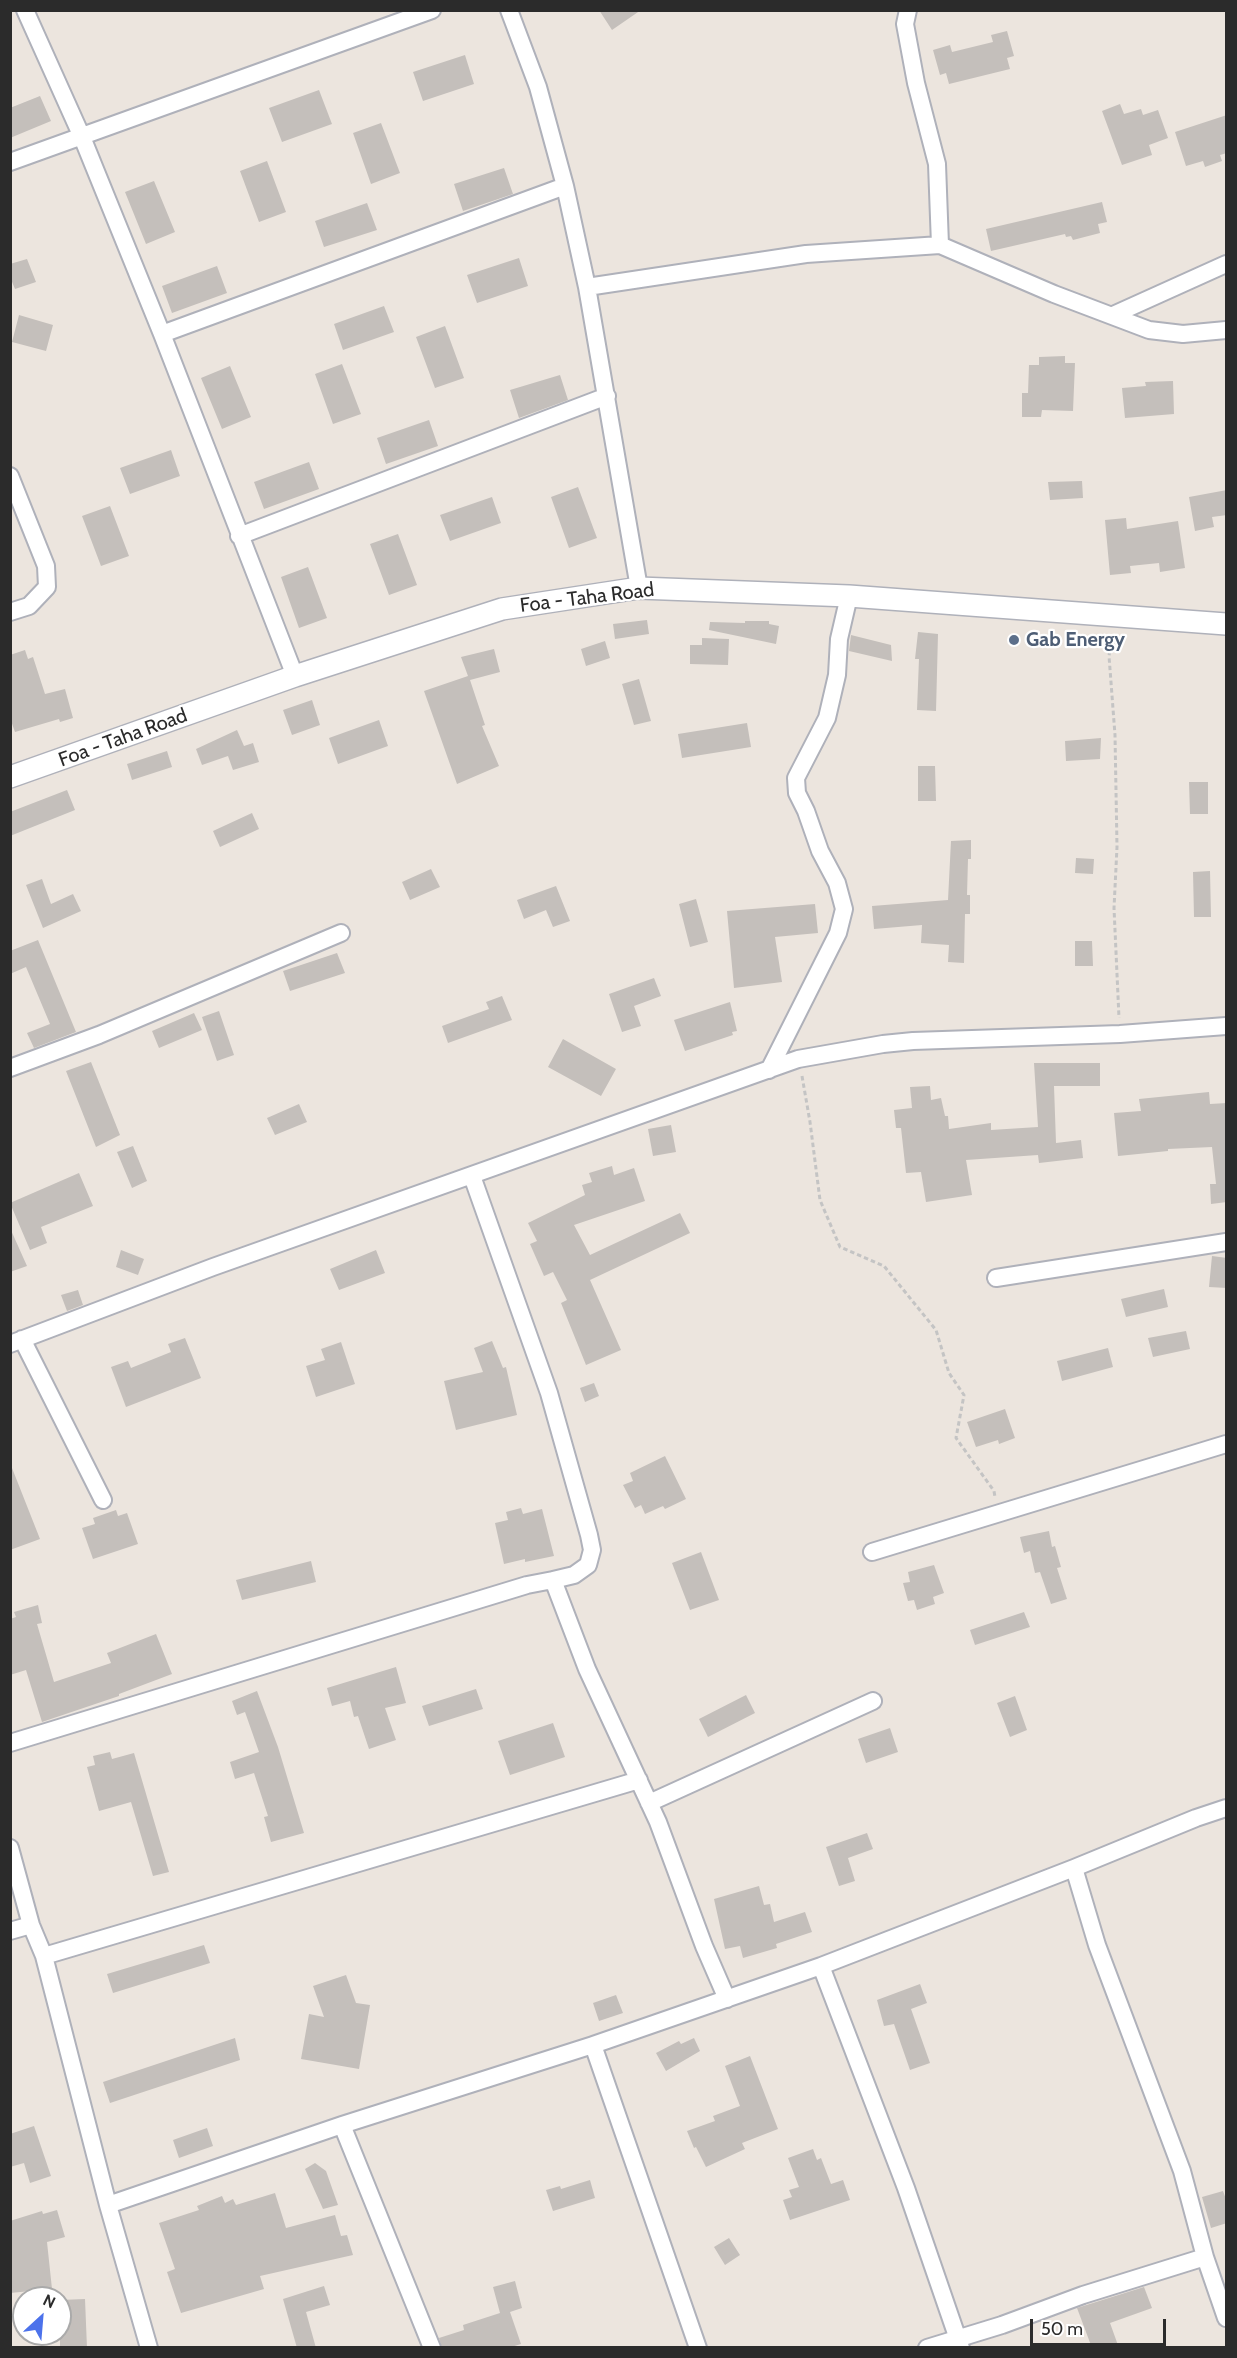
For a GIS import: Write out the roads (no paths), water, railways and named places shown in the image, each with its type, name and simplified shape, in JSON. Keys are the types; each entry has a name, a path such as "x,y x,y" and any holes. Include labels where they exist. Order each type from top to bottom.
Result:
{"street":[{"path":"25,10 82,137 162,334 295,675"},
{"path":"10,162 432,10"},
{"path":"510,10 538,87 565,186 588,287 639,588"},
{"path":"908,10 904,24 916,83 937,164 940,245"},
{"path":"162,334 565,186"},
{"path":"588,287 806,254 940,245 1054,294 1149,330 1183,334 1227,330"},
{"path":"1113,315 1227,264"},
{"path":"239,536 607,396"},
{"path":"10,476 46,566 47,587 29,606 10,612"},
{"name":"Foa - Taha Road","path":"10,777 295,675 502,609 639,588 849,596 1227,624"},
{"path":"769,1070 838,933 844,909 837,883 820,851 797,793 796,778 826,718 837,675 840,639 849,596"},
{"path":"10,1068 99,1035 341,933"},
{"path":"103,1500 16,1342 213,1267 798,1059 913,1041 1120,1034 1227,1026"},
{"path":"10,1743 527,1585 574,1575 588,1565 592,1550 589,1535 549,1393 472,1176"},
{"path":"996,1278 1227,1242"},
{"path":"872,1552 1227,1444"},
{"path":"553,1580 587,1669 649,1803 727,1999"},
{"path":"649,1803 873,1701"},
{"path":"44,1956 639,1780"},
{"path":"108,2205 342,2125 593,2045 821,1966 1196,1818 1227,1808"},
{"path":"10,1848 31,1925 44,1956 108,2205 149,2348"},
{"path":"1074,1868 1097,1945 1182,2171 1205,2257 1227,2318"},
{"path":"10,1931 31,1925"},
{"path":"821,1966 906,2188 959,2343"},
{"path":"593,2045 698,2348"},
{"path":"342,2125 432,2348"},
{"path":"927,2348 959,2343 1083,2295 1205,2257"}],"place":[{"name":"Gab Energy","path":"1014,640"}]}
